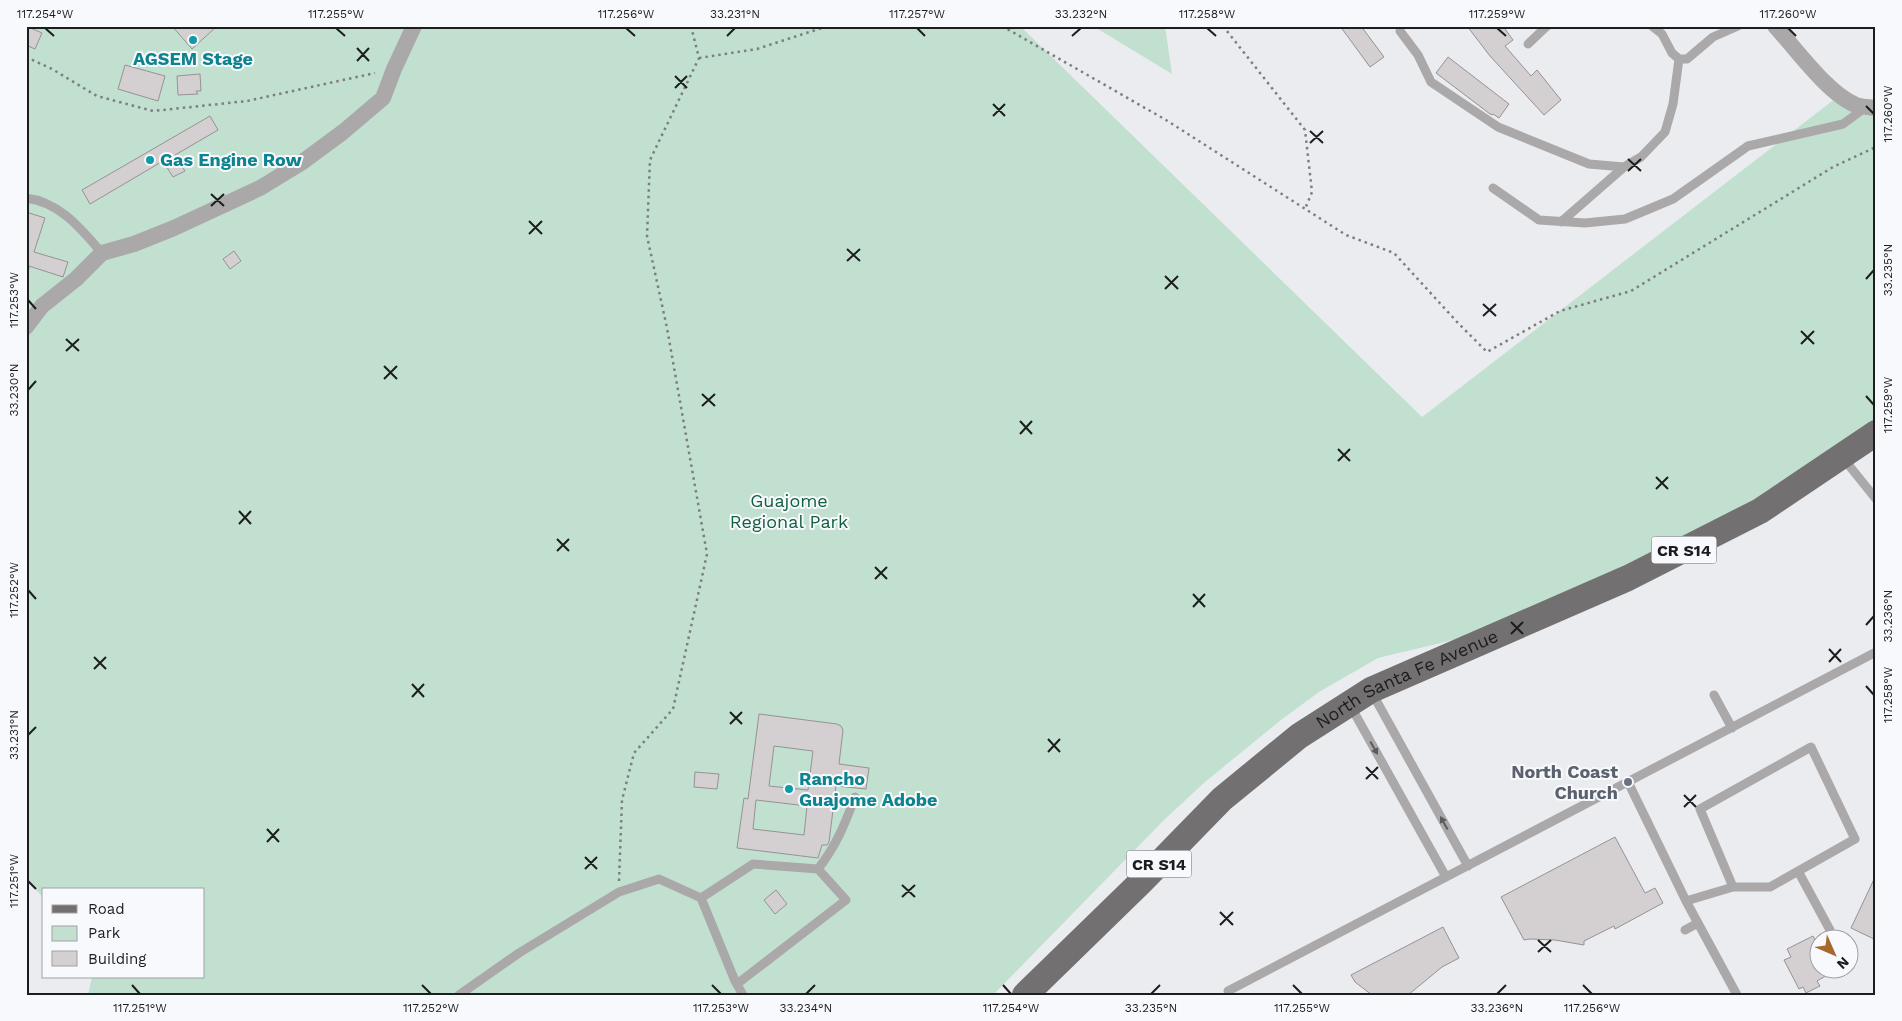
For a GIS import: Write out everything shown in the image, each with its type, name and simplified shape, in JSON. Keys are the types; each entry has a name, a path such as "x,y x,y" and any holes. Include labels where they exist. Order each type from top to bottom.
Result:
{"main road":[{"name":"North Santa Fe Avenue","path":"1025,995 1142,882 1222,799 1300,736 1371,690 1628,578 1760,511 1876,433"}],"street":[{"path":"26,327 42,306 76,279 102,253 134,244 216,208 260,188 301,163 383,98 414,26"},
{"path":"1775,26 1829,86 1841,96 1857,105 1871,108"}],"lane":[{"path":"1528,44 1547,26"},
{"path":"1652,26 1662,34 1672,53 1679,59 1687,58 1713,37 1738,26"},
{"path":"1400,31 1418,55 1431,82 1498,127 1589,164 1624,167"},
{"path":"1561,222 1624,167 1641,157 1665,132 1673,104 1679,59"},
{"path":"1493,188 1539,220 1585,223 1625,219 1673,199 1748,146 1843,124 1871,108"},
{"path":"26,198 39,200 60,210 80,227 102,253"},
{"path":"1842,456 1876,499"},
{"path":"1227,994 1876,652"},
{"path":"1371,690 1468,866"},
{"path":"1714,695 1732,728"},
{"path":"1350,705 1446,877"},
{"path":"1686,901 1733,888 1770,887 1855,840 1812,747 1700,809 1733,888"},
{"path":"1628,782 1686,901 1737,995"},
{"path":"818,869 833,850 855,797"},
{"path":"701,898 754,864 818,869 846,900 737,984"},
{"path":"1798,872 1829,928"},
{"path":"459,995 519,953 619,892 659,879 701,898 743,995"},
{"path":"1685,930 1698,923"}],"path":[{"path":"619,892 622,800 634,753 673,709 706,554 667,328 647,236 650,160 699,58 691,26"},
{"path":"699,58 758,49 828,26"},
{"path":"1002,26 1166,120 1346,235 1394,253 1486,352 1560,311 1631,291 1833,167 1876,147"},
{"path":"1223,26 1305,130 1312,192 1304,209"},
{"path":"26,56 97,96 153,111 247,101 394,69"}],"green space":[{"name":"Guajome Regional Park","path":"26,26 1020,26 1422,417 1840,95 1876,109 1876,434 1797,488 1516,625 1378,658 1319,692 1281,720 1205,782 1165,819 993,995 88,995 92,978 205,978 205,888 42,888 42,896 26,880"},
{"path":"1093,26 1165,26 1172,74"}],"building":[{"path":"26,26 42,33 35,49 26,45"},
{"name":"AGSEM Stage","path":"172,26 217,26 192,49"},
{"path":"1340,26 1361,26 1384,57 1370,67"},
{"path":"1467,26 1503,26 1513,40 1505,46 1531,76 1537,70 1561,100 1544,115 1490,56"},
{"path":"1448,57 1509,104 1499,118 1490,114 1436,73"},
{"path":"125,65 165,76 158,101 118,89"},
{"path":"200,74 201,91 196,91 198,94 178,95 177,76"},
{"name":"Gas Engine Row","path":"210,116 218,130 175,155 185,171 173,177 163,161 90,204 82,190"},
{"path":"26,212 45,218 34,252 68,262 63,277 29,266 29,269 26,268"},
{"path":"234,251 241,261 230,269 223,259"},
{"path":"759,714 837,724 843,730 839,764 869,768 866,789 836,786 829,842 827,845 822,845 818,858 737,848 744,798 748,799","holes":["774,746 813,751 808,790 769,786","756,800 807,806 804,835 753,829"]},
{"path":"695,772 719,774 717,789 694,787"},
{"path":"1615,837 1645,893 1655,888 1663,903 1615,929 1614,926 1584,941 1584,945 1555,940 1524,940 1501,897"},
{"path":"1876,875 1876,940 1860,932 1860,928 1851,928"},
{"path":"776,890 787,904 775,914 764,900"},
{"path":"1443,927 1459,958 1442,967 1408,995 1372,995 1355,982 1351,975"},
{"path":"1810,938 1810,978 1822,978 1817,981 1820,986 1806,993 1803,987 1799,989 1784,960 1791,957 1787,949"}],"place":[{"name":"AGSEM Stage","path":"193,40"},
{"name":"Gas Engine Row","path":"150,160"},
{"name":"North Coast Church","path":"1628,782"},
{"name":"Rancho Guajome Adobe","path":"789,789"}]}
